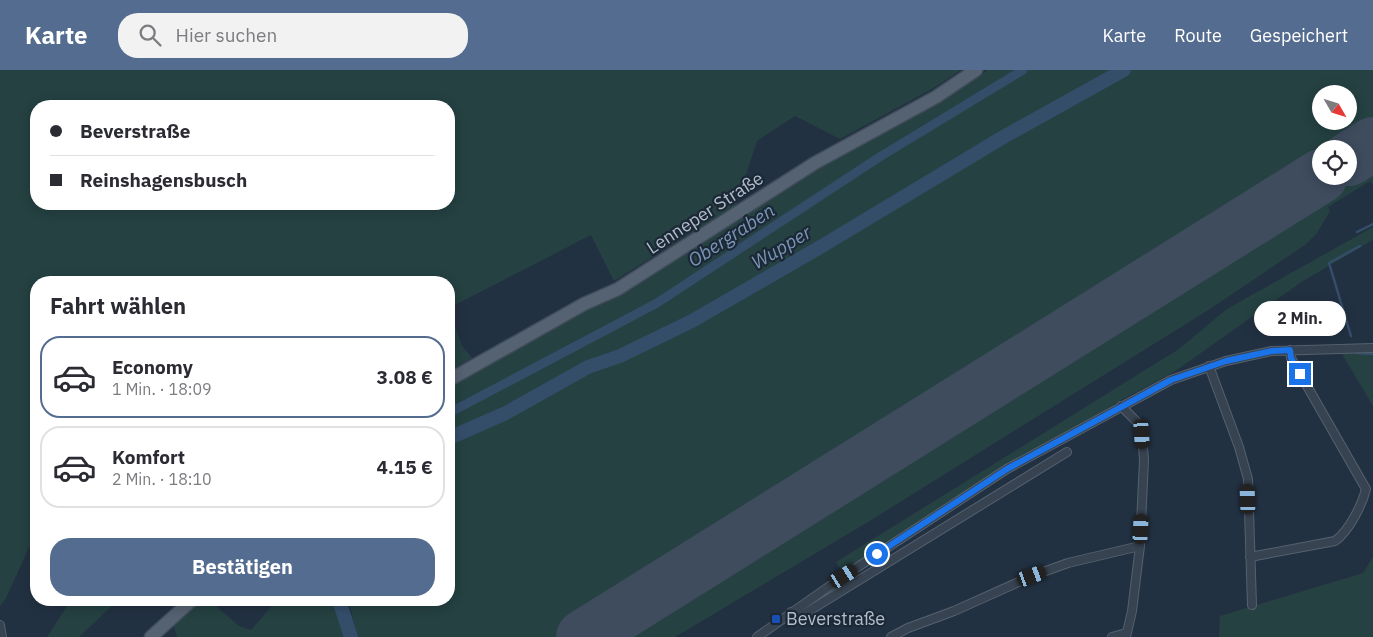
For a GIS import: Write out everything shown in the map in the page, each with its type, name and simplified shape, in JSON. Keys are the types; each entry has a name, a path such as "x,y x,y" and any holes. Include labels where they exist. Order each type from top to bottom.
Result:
{"main road":[{"name":"Lenneper Straße","path":"455,377 584,304 618,289 815,164 936,97 976,70"},
{"path":"150,637 185,606"}],"street":[{"path":"757,637 791,612 1007,469 1171,380 1209,366 1272,351 1373,348"},
{"path":"1250,557 1335,541 1342,536 1363,501 1366,489 1291,358 1290,350"},
{"path":"1209,366 1239,447 1248,479 1252,604"},
{"path":"1112,637 1126,635 1132,611 1140,546 1144,460 1142,434 1138,423 1121,406"},
{"path":"791,612 804,614 1067,452"},
{"path":"892,637 908,628 954,611 1041,572 1068,563 1140,546"},
{"path":"0,625 2,637"}],"green space":[{"path":"0,70 961,70 932,89 840,139 795,116 757,141 736,205 614,281 591,235 455,305 455,276 30,276 30,545 6,598 0,606"},
{"path":"988,70 1373,70 1373,185 1370,181 1328,207 1330,211 1317,233 1305,245 1210,309 868,522 675,637 358,637 350,606 455,606 455,383 478,368 586,310 620,294 800,180 938,102"},
{"path":"1373,227 1373,240 1303,281 1174,372 1121,400 844,576 836,562 1179,349 1227,309"},
{"path":"455,327 462,346 472,358 455,368"},
{"path":"1341,352 1373,352 1373,406"},
{"path":"1373,557 1373,637 1219,637 1220,616 1363,573"},
{"path":"67,606 112,606 79,637 47,637"},
{"path":"184,606 216,606 239,626 251,630 272,606 340,606 349,628 349,637 177,637 171,617"}],"waterway":[{"name":"Obergraben","path":"455,410 657,303 878,158 1023,70"},
{"name":"Wupper","path":"455,435 506,413 588,367 620,356 692,321 822,246 1005,136 1124,70"},
{"path":"1357,232 1373,224"},
{"path":"1351,336 1329,263 1360,246"},
{"path":"1355,351 1357,353 1373,354"},
{"name":"Wupper","path":"341,606 351,637"}],"runway":[{"path":"1357,154 1373,144"},
{"path":"583,637 1312,182"}],"place":[{"name":"Beverstraße","path":"776,619"}],"route":[{"path":"877,554 1007,469 1171,380 1226,361 1272,351 1290,350 1291,358 1300,374"}]}
